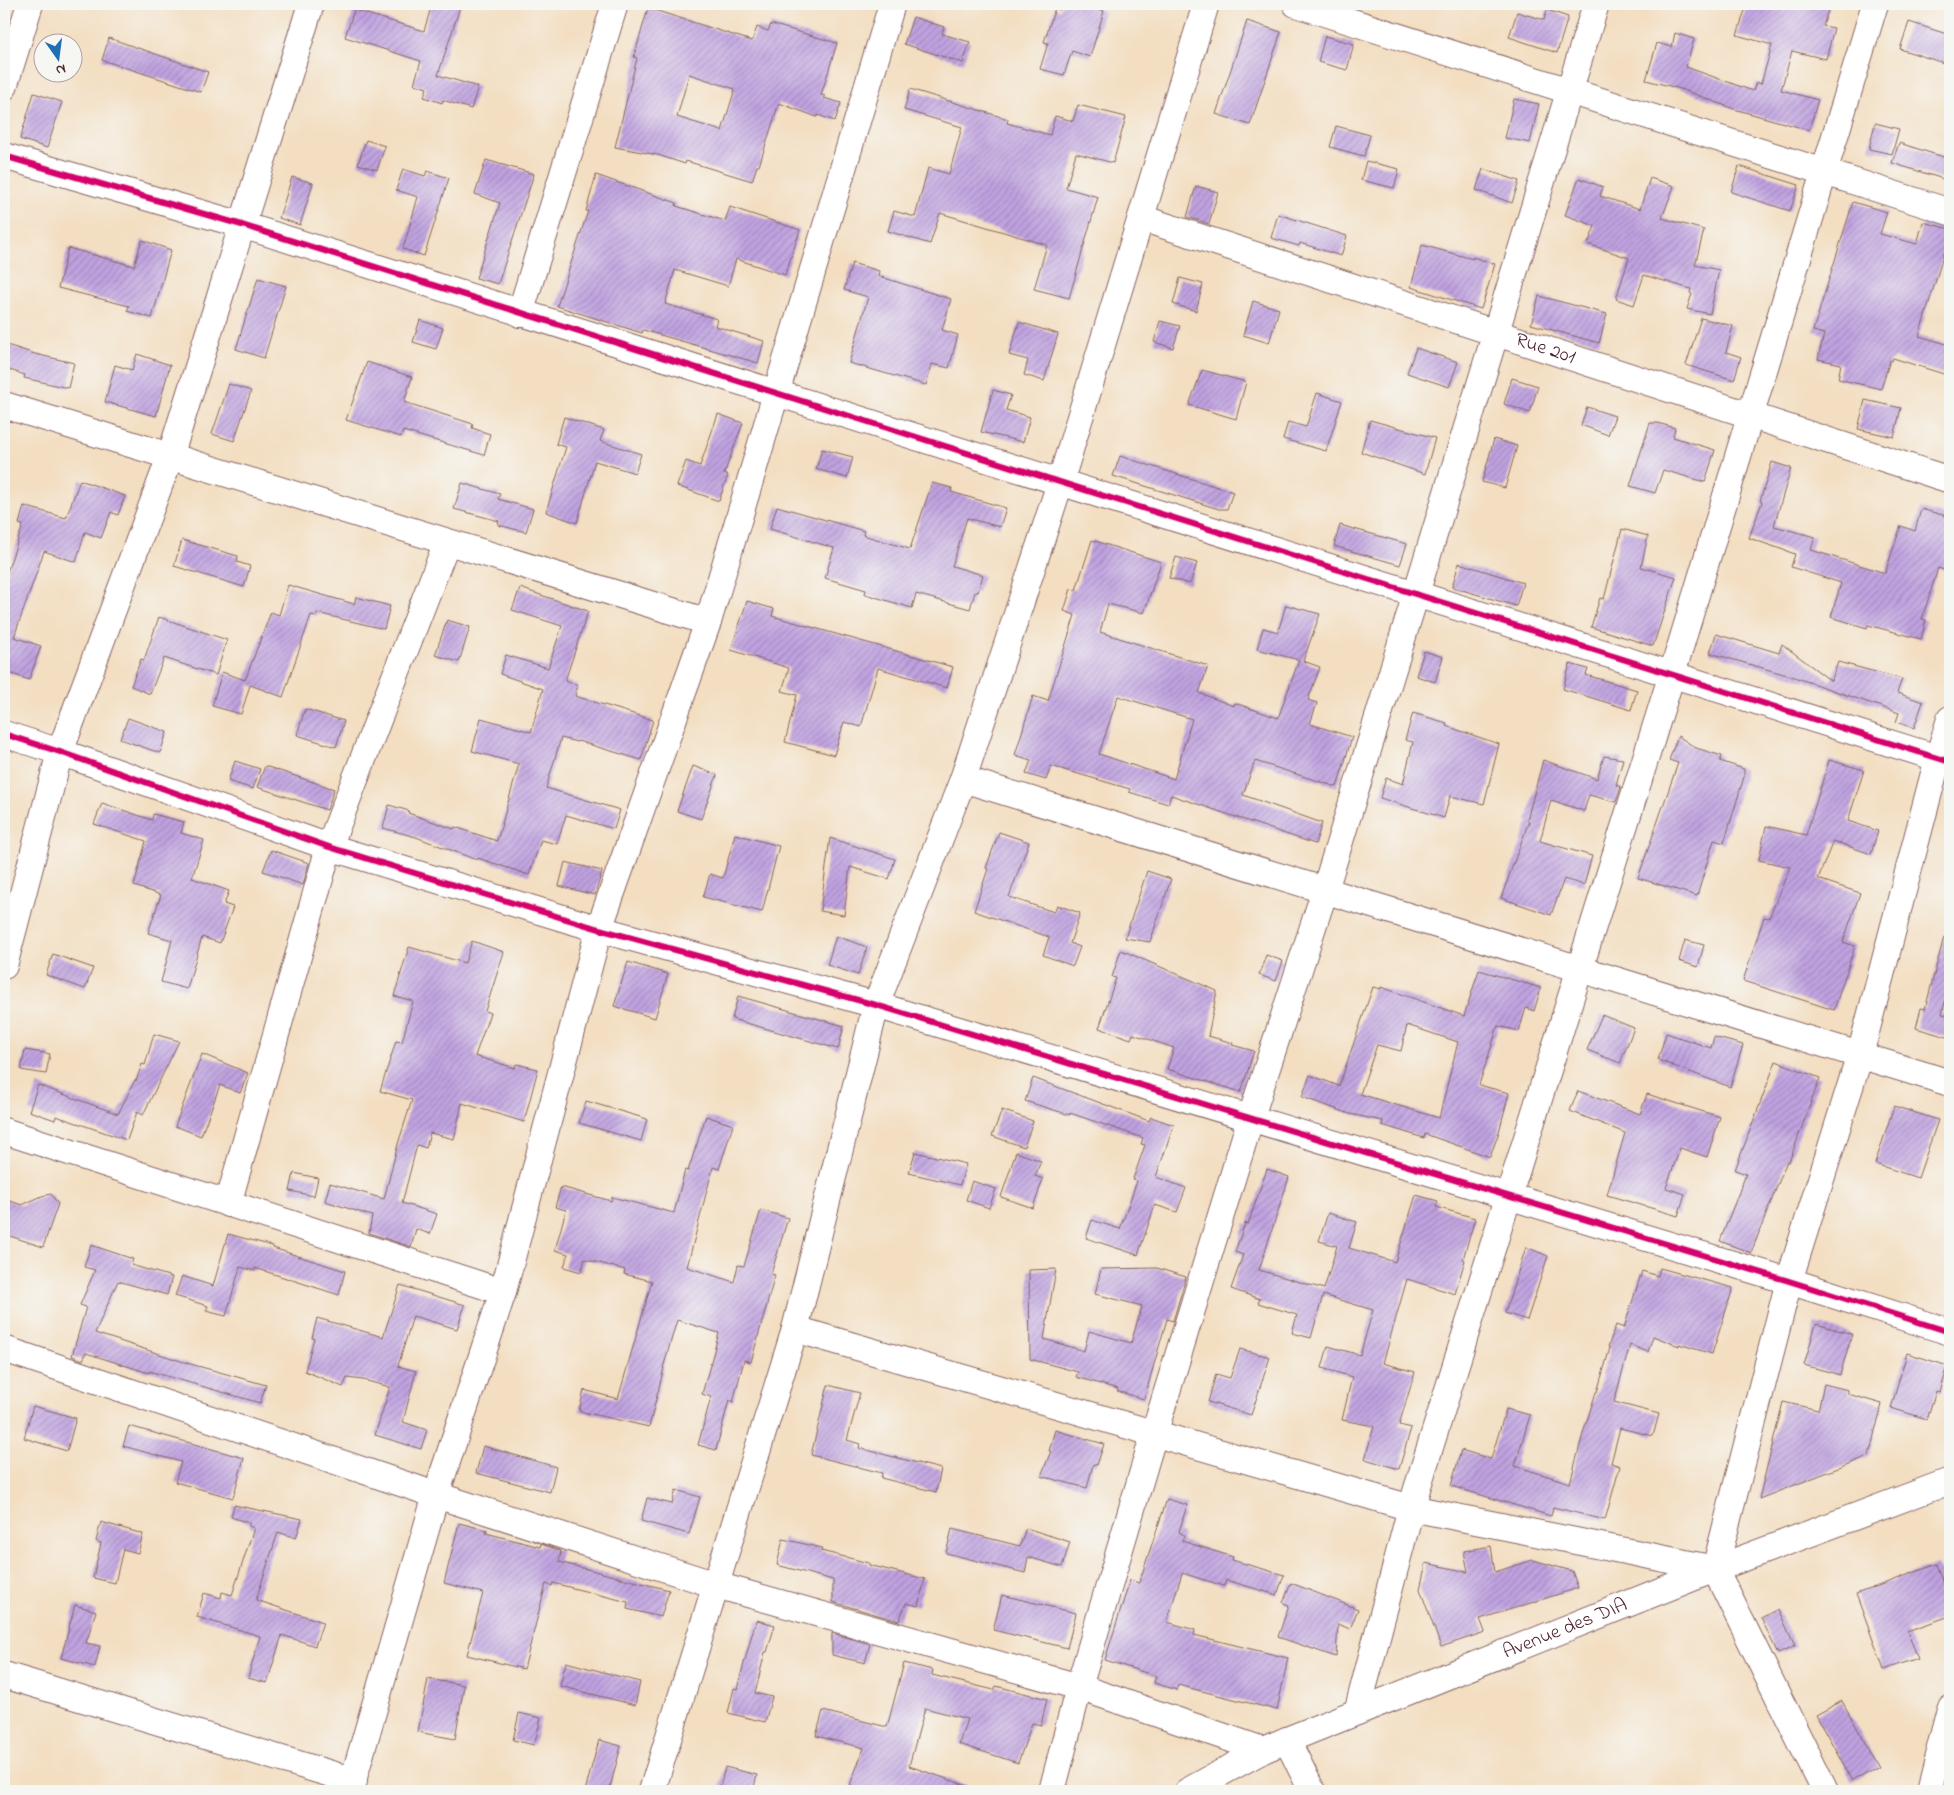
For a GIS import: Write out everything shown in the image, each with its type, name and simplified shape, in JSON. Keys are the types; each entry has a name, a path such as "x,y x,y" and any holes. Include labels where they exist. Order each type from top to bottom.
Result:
{"street":[{"path":"4,87 30,4"},
{"path":"4,966 60,752 170,457 311,4"},
{"path":"520,314 615,4"},
{"path":"4,1674 352,1786 436,1495 503,1292 599,929 708,622 892,4"},
{"path":"652,1791 795,1329 876,1005 964,778 1060,483 1206,4"},
{"path":"1296,4 1569,89 1950,212"},
{"path":"1052,1791 1079,1687 1154,1434 1251,1117 1325,890 1596,4"},
{"path":"1357,1712 1411,1508 1672,674 1875,4"},
{"path":"4,156 242,225 520,314 1944,760"},
{"name":"Rue 201","path":"1141,218 1950,480"},
{"path":"4,405 708,622"},
{"path":"228,1204 329,848 447,542"},
{"path":"1825,1791 1715,1569 1789,1281 1860,1056 1944,760 1950,719"},
{"path":"4,734 60,752 329,848 599,929 876,1005 1251,1117 1950,1332"},
{"path":"964,778 1950,1083"},
{"path":"4,1131 503,1292"},
{"path":"795,1329 1411,1508 1715,1569"},
{"path":"4,1349 436,1495 716,1585 1079,1687 1275,1745 1312,1791"},
{"name":"Avenue des DIA","path":"1188,1791 1275,1745 1715,1569 1950,1481"},
{"path":"1930,1791 1950,1709"}],"building":[{"path":"432,4 461,4 438,75 478,87 471,109 443,100 442,103 424,97 427,88 414,84 421,61 345,37 354,10 424,31"},
{"path":"1062,4 1100,4 1098,9 1104,11 1090,57 1072,51 1064,75 1040,69 1048,43 1044,42 1055,8 1060,10"},
{"path":"1747,4 1830,4 1823,26 1834,28 1826,59 1792,51 1781,90 1818,100 1809,130 1734,109 1681,89 1646,80 1657,43 1672,47 1675,33 1694,39 1686,67 1753,91 1756,82 1761,84 1772,45 1737,35"},
{"path":"648,8 752,41 757,27 768,31 771,24 837,43 821,95 825,96 824,98 841,103 835,121 818,115 817,117 779,103 759,166 757,166 752,181 686,161 685,164 658,155 615,147 637,58 634,57","holes":["689,74 735,89 722,131 677,117"]},
{"path":"1547,10 1568,17 1557,53 1509,37 1517,12 1544,20"},
{"path":"913,17 944,27 942,34 970,42 963,63 904,44"},
{"path":"1247,21 1281,32 1250,125 1216,114"},
{"path":"1909,22 1950,35 1950,65 1900,49"},
{"path":"1325,36 1354,44 1347,70 1318,62"},
{"path":"109,38 208,72 201,92 102,60"},
{"path":"910,89 1008,119 1007,123 1050,135 1055,116 1073,121 1078,105 1126,117 1113,163 1076,153 1066,188 1098,197 1069,298 1034,289 1047,245 940,213 930,244 888,231 894,211 915,217 928,168 949,174 962,127 904,110"},
{"path":"34,93 62,102 47,148 20,139"},
{"path":"1514,99 1539,104 1530,143 1505,138"},
{"path":"1875,123 1899,129 1892,154 1869,149"},
{"path":"1336,126 1370,135 1364,156 1330,147"},
{"path":"366,140 385,146 377,170 358,164"},
{"path":"1899,143 1950,159 1950,181 1892,163"},
{"path":"486,160 534,174 498,284 476,278 500,203 475,194"},
{"path":"1366,161 1399,169 1394,188 1361,180"},
{"path":"1739,166 1799,185 1790,211 1731,192"},
{"path":"403,169 425,176 427,171 449,178 424,256 403,249 418,197 396,190"},
{"path":"1483,169 1519,181 1512,203 1476,190"},
{"path":"596,175 677,203 676,206 725,221 730,207 800,230 785,275 736,259 728,286 675,270 665,304 717,319 715,326 764,341 758,363 643,330 642,333 557,306 588,211 586,211"},
{"path":"292,177 313,183 300,225 279,218"},
{"path":"1579,178 1603,187 1600,196 1640,209 1650,178 1674,186 1662,218 1704,230 1695,265 1719,270 1710,314 1687,309 1692,294 1690,293 1691,289 1644,275 1634,305 1616,299 1629,258 1588,244 1595,226 1565,215"},
{"path":"1196,186 1218,192 1209,224 1187,217"},
{"path":"1853,202 1887,212 1880,234 1917,244 1923,222 1950,229 1950,240 1946,254 1944,253 1919,336 1950,345 1950,376 1893,358 1892,361 1890,360 1881,389 1838,379 1841,364 1818,359 1824,334 1813,331"},
{"path":"1278,214 1347,236 1341,256 1300,243 1299,246 1271,238"},
{"path":"142,240 171,250 152,318 127,311 129,306 58,288 68,248 134,266"},
{"path":"1422,245 1495,264 1481,309 1411,287"},
{"path":"852,263 879,271 878,276 951,299 942,330 958,335 949,368 932,364 926,385 849,363 868,297 844,290"},
{"path":"258,278 286,286 264,358 236,349"},
{"path":"1180,278 1203,284 1196,311 1173,304"},
{"path":"1539,296 1607,314 1599,343 1531,324"},
{"path":"1253,301 1279,309 1269,343 1243,335"},
{"path":"1701,318 1733,326 1726,352 1741,357 1734,380 1686,365"},
{"path":"420,320 443,328 436,349 413,342"},
{"path":"1160,321 1180,326 1173,348 1154,342"},
{"path":"1019,322 1058,334 1044,381 1024,375 1028,360 1009,355"},
{"path":"4,344 35,354 74,363 68,388 24,378 25,375 4,368"},
{"path":"1416,348 1458,362 1449,387 1407,373"},
{"path":"137,354 170,365 156,416 105,402 115,365 132,370"},
{"path":"367,362 412,377 404,402 473,424 472,428 490,434 484,455 403,431 401,437 346,420"},
{"path":"1202,370 1246,382 1236,419 1189,405"},
{"path":"1512,378 1538,386 1530,413 1504,404"},
{"path":"229,384 251,391 234,441 212,434"},
{"path":"993,390 1011,395 1006,410 1030,417 1023,442 981,432"},
{"path":"1317,393 1342,401 1326,451 1283,439 1288,422 1306,427"},
{"path":"1865,400 1901,408 1894,437 1858,429"},
{"path":"1587,407 1615,416 1608,435 1581,425"},
{"path":"718,414 743,423 724,474 728,475 719,501 677,486 686,461 700,466"},
{"path":"564,417 604,430 600,441 641,454 635,473 595,461 577,523 546,512 566,447 556,444"},
{"path":"1370,420 1435,438 1425,474 1361,452"},
{"path":"1650,423 1658,423 1675,428 1673,437 1715,450 1705,482 1663,470 1655,493 1630,486"},
{"path":"1494,439 1517,446 1505,488 1482,482"},
{"path":"822,449 853,457 847,478 816,469"},
{"path":"1120,456 1233,492 1227,509 1219,509 1113,476"},
{"path":"1772,462 1791,468 1774,526 1815,537 1811,550 1885,573 1901,526 1915,531 1921,509 1950,517 1950,572 1938,568 1922,619 1926,620 1921,639 1868,625 1867,628 1831,617 1841,583 1791,567 1795,554 1749,538 1762,502 1760,501"},
{"path":"80,480 125,496 118,515 111,512 101,538 85,532 76,562 44,551 14,637 41,646 29,680 4,671 4,581 23,525 19,524 24,506 66,518"},
{"path":"462,483 500,494 498,499 533,509 526,532 498,525 499,521 454,509"},
{"path":"932,483 952,488 951,492 1006,508 1000,527 967,518 952,566 983,575 970,609 916,594 912,608 865,594 866,590 825,578 834,548 770,529 777,506 864,531 863,535 910,549"},
{"path":"1340,525 1407,544 1400,565 1334,546"},
{"path":"1622,529 1648,536 1641,567 1676,577 1653,646 1591,627 1600,598 1604,599"},
{"path":"182,540 238,556 237,562 250,566 244,587 174,566"},
{"path":"1092,540 1161,562 1144,613 1108,604 1100,632 1208,666 1199,693 1234,706 1235,703 1278,718 1299,660 1257,649 1263,628 1278,632 1286,605 1320,614 1303,661 1320,667 1308,700 1317,703 1310,724 1352,737 1337,787 1255,761 1243,795 1322,823 1315,844 1171,795 1168,804 1129,792 1130,789 1051,766 1046,780 1026,774 1031,760 1015,755 1033,696 1048,701 1075,615 1064,611 1071,589 1076,590","holes":["1118,696 1192,719 1174,779 1099,754"]},
{"path":"1176,557 1197,563 1190,584 1169,578"},
{"path":"1459,563 1523,583 1516,606 1452,587"},
{"path":"288,585 354,604 356,597 390,606 384,629 317,613 316,616 311,615 283,697 250,685 241,714 212,706 222,672 245,680 271,612 279,615"},
{"path":"520,588 588,611 565,681 578,685 575,696 653,720 641,760 578,741 561,738 546,788 620,810 614,829 566,815 557,844 541,840 529,875 478,858 477,860 416,837 383,828 389,805 454,829 455,827 497,841 519,764 472,751 481,718 531,732 543,689 500,674 506,655 548,668 562,626 512,610"},
{"path":"747,601 774,609 772,616 953,667 947,688 878,668 861,727 844,722 834,755 785,742 797,695 782,691 789,668 731,650"},
{"path":"159,617 227,640 216,675 164,658 150,694 131,686 141,659 144,660"},
{"path":"447,620 470,627 459,662 435,655"},
{"path":"1716,634 1779,653 1782,644 1831,681 1838,662 1902,679 1897,693 1923,702 1914,728 1896,722 1899,713 1794,677 1710,653"},
{"path":"1424,651 1443,657 1435,682 1416,676"},
{"path":"1570,664 1588,669 1586,675 1637,690 1631,710 1563,689"},
{"path":"305,709 344,721 336,747 297,735"},
{"path":"1413,713 1447,723 1446,726 1499,744 1484,804 1450,796 1444,818 1380,798 1386,778 1403,784 1413,742 1405,740"},
{"path":"128,718 167,732 160,753 120,739"},
{"path":"1678,736 1696,748 1722,756 1720,761 1744,769 1744,777 1724,843 1714,840 1697,896 1638,878 1678,763 1669,760"},
{"path":"1604,756 1623,759 1616,785 1621,787 1616,802 1589,795 1584,811 1551,800 1540,841 1592,856 1584,885 1564,879 1551,915 1501,898 1529,821 1527,820 1543,760 1597,779"},
{"path":"1829,760 1864,770 1848,821 1878,831 1871,854 1833,841 1818,879 1860,893 1843,942 1855,946 1834,1010 1743,981 1764,917 1769,918 1790,867 1759,860 1766,826 1806,835"},
{"path":"235,761 260,769 253,789 228,781"},
{"path":"265,766 334,789 327,810 257,787"},
{"path":"693,766 717,775 701,819 677,811"},
{"path":"102,803 152,820 153,814 184,822 181,833 204,840 192,878 229,891 224,904 233,907 220,943 202,937 187,989 161,982 172,940 148,933 161,895 134,886 146,841 94,824"},
{"path":"999,832 1029,842 1009,897 1054,912 1057,905 1080,913 1070,943 1080,947 1073,966 1043,955 1049,937 974,911 988,869 986,868"},
{"path":"735,834 779,846 762,912 703,897 710,874 723,878"},
{"path":"830,838 895,859 889,879 850,867 844,915 820,911"},
{"path":"271,850 309,863 303,885 263,871"},
{"path":"565,862 602,871 595,895 559,886"},
{"path":"1147,871 1171,879 1150,942 1125,938"},
{"path":"836,936 867,947 858,975 827,965"},
{"path":"1944,937 1950,938 1950,983 1942,1014 1950,1016 1950,1038 1916,1028 1921,1008 1925,1009"},
{"path":"1685,940 1704,945 1698,967 1679,961"},
{"path":"472,941 504,952 485,1011 490,1013 475,1056 515,1068 516,1064 538,1069 524,1122 462,1103 454,1139 430,1133 426,1148 417,1145 402,1203 437,1214 430,1234 416,1229 411,1247 369,1233 372,1216 325,1201 330,1183 384,1199 412,1100 380,1091 396,1041 402,1042 413,1001 394,996 409,947 465,963"},
{"path":"1121,950 1217,991 1208,1036 1254,1051 1241,1092 1167,1069 1174,1048 1133,1034 1131,1039 1099,1028 1116,978 1112,977"},
{"path":"53,954 93,968 85,989 46,975"},
{"path":"1266,955 1283,961 1276,981 1259,975"},
{"path":"628,962 668,974 655,1018 614,1006"},
{"path":"1479,970 1541,988 1534,1011 1526,1008 1519,1031 1498,1026 1479,1085 1509,1093 1499,1132 1490,1157 1425,1134 1424,1138 1382,1125 1383,1121 1350,1114 1302,1097 1310,1075 1339,1086 1373,987 1381,989 1381,987 1464,1016","holes":["1407,1025 1458,1042 1439,1118 1360,1094 1377,1045 1401,1051"]},
{"path":"738,996 844,1026 838,1049 732,1019"},
{"path":"1602,1015 1634,1028 1620,1063 1587,1050"},
{"path":"1666,1033 1711,1048 1714,1037 1743,1045 1730,1087 1658,1060"},
{"path":"154,1034 179,1041 143,1115 137,1112 127,1140 56,1116 55,1120 29,1111 38,1085 118,1114 136,1081 142,1064 145,1065"},
{"path":"25,1050 50,1054 46,1074 21,1070"},
{"path":"202,1054 248,1073 240,1093 220,1085 201,1136 175,1126"},
{"path":"1776,1061 1820,1078 1789,1162 1787,1161 1751,1253 1720,1241 1746,1174 1735,1170"},
{"path":"1033,1078 1149,1121 1151,1117 1174,1125 1156,1177 1186,1188 1177,1212 1155,1205 1138,1255 1086,1238 1092,1220 1120,1229 1137,1181 1133,1179 1145,1145 1141,1144 1143,1138 1070,1113 1070,1115 1025,1101"},
{"path":"1578,1091 1640,1114 1647,1094 1720,1117 1707,1157 1680,1148 1666,1188 1685,1194 1678,1216 1607,1195 1625,1133 1570,1111"},
{"path":"586,1101 647,1119 641,1141 579,1123"},
{"path":"1894,1106 1938,1120 1918,1178 1875,1164"},
{"path":"1002,1110 1033,1121 1024,1147 992,1136"},
{"path":"706,1116 733,1125 719,1169 713,1167 687,1267 734,1282 738,1265 744,1266 761,1210 788,1218 771,1274 775,1275 751,1362 744,1360 733,1402 729,1400 716,1450 698,1445 711,1397 702,1394 719,1333 677,1320 649,1427 579,1411 584,1390 618,1399 652,1281 624,1274 625,1270 585,1259 581,1272 564,1267 568,1254 555,1250 566,1210 555,1207 561,1187 611,1201 612,1197 674,1213 685,1170 688,1171"},
{"path":"915,1152 966,1164 960,1185 909,1173"},
{"path":"1016,1152 1041,1161 1035,1176 1043,1179 1033,1208 1001,1197"},
{"path":"1267,1169 1289,1177 1259,1270 1324,1289 1337,1246 1319,1241 1328,1213 1357,1222 1349,1248 1395,1262 1416,1195 1438,1201 1436,1207 1475,1218 1455,1294 1407,1279 1383,1363 1415,1372 1399,1425 1411,1428 1399,1469 1365,1459 1374,1426 1342,1420 1352,1377 1322,1368 1328,1346 1360,1355 1373,1310 1323,1295 1311,1338 1292,1333 1297,1315 1258,1303 1260,1299 1231,1289 1243,1255 1235,1252 1245,1223 1248,1224"},
{"path":"294,1173 318,1178 314,1196 290,1191"},
{"path":"972,1181 996,1189 989,1208 966,1200"},
{"path":"51,1194 58,1204 43,1247 4,1234 4,1199 22,1205"},
{"path":"228,1234 273,1246 273,1248 345,1271 339,1295 255,1268 255,1271 240,1267 226,1316 206,1311 208,1306 175,1296 182,1276 213,1286"},
{"path":"91,1245 133,1259 131,1265 172,1277 167,1295 118,1281 95,1333 187,1363 266,1385 260,1403 149,1371 149,1373 86,1353 83,1360 72,1356 86,1307 80,1305 95,1270 84,1267"},
{"path":"1526,1247 1548,1256 1527,1320 1505,1313"},
{"path":"1157,1268 1186,1277 1173,1321 1167,1319 1144,1399 1117,1391 1118,1389 1076,1377 1078,1372 1030,1359 1029,1270 1056,1269 1044,1339 1084,1351 1089,1331 1131,1343 1142,1306 1095,1294 1101,1269"},
{"path":"1660,1268 1733,1288 1712,1354 1679,1344 1679,1346 1653,1336 1648,1352 1630,1345 1614,1402 1659,1414 1653,1436 1620,1428 1611,1463 1620,1466 1605,1520 1553,1507 1551,1516 1451,1486 1461,1450 1491,1459 1506,1409 1530,1415 1515,1466 1570,1483 1584,1430 1610,1348 1608,1347 1616,1325 1624,1328 1642,1271 1658,1276"},
{"path":"400,1285 465,1305 457,1329 413,1316 398,1366 416,1371 403,1422 427,1430 421,1449 375,1435 390,1387 347,1378 343,1387 305,1371 317,1318 383,1337"},
{"path":"1816,1324 1852,1334 1840,1375 1804,1365"},
{"path":"1240,1349 1270,1357 1251,1415 1208,1402 1216,1374 1230,1378"},
{"path":"1907,1353 1948,1366 1940,1392 1936,1391 1927,1419 1891,1408"},
{"path":"1824,1384 1848,1390 1848,1394 1882,1404 1869,1456 1759,1499 1783,1402 1818,1410"},
{"path":"828,1385 860,1393 847,1440 860,1444 859,1448 941,1469 936,1492 881,1478 882,1473 811,1455"},
{"path":"33,1406 76,1418 67,1451 24,1438"},
{"path":"129,1426 244,1458 233,1498 175,1482 181,1462 123,1446"},
{"path":"1055,1430 1104,1444 1097,1465 1093,1464 1087,1488 1041,1476 1051,1451 1049,1451"},
{"path":"483,1446 556,1467 550,1492 476,1473"},
{"path":"676,1490 700,1497 689,1534 641,1521 647,1498 672,1504"},
{"path":"1167,1499 1187,1505 1179,1532 1184,1535 1182,1541 1233,1557 1232,1560 1284,1575 1277,1595 1226,1580 1224,1586 1182,1573 1167,1622 1195,1630 1194,1635 1288,1658 1277,1710 1178,1685 1177,1690 1154,1683 1156,1676 1105,1660 1130,1580 1139,1583"},
{"path":"234,1505 302,1519 296,1538 278,1532 256,1600 323,1622 315,1646 282,1635 267,1683 248,1678 260,1636 197,1617 204,1593 221,1598 222,1592 232,1595 254,1528 249,1526 249,1523 231,1517"},
{"path":"101,1522 143,1534 138,1553 123,1549 115,1583 93,1578 101,1543 96,1541"},
{"path":"459,1523 487,1530 486,1533 540,1547 541,1544 561,1551 559,1562 669,1590 661,1617 627,1609 628,1602 553,1583 552,1586 546,1584 524,1669 467,1655 483,1593 444,1583"},
{"path":"1026,1528 1070,1542 1062,1567 1028,1557 1025,1573 946,1553 952,1529 1020,1546"},
{"path":"783,1539 822,1548 821,1551 925,1579 918,1606 906,1603 899,1621 833,1602 833,1580 777,1565"},
{"path":"1491,1546 1495,1572 1533,1560 1572,1571 1578,1588 1480,1619 1485,1632 1441,1647 1420,1589 1426,1563 1468,1572 1464,1551"},
{"path":"1937,1564 1950,1600 1950,1616 1907,1631 1918,1658 1884,1670 1856,1594"},
{"path":"1291,1583 1358,1609 1350,1629 1338,1624 1336,1657 1278,1637 1289,1605 1283,1603"},
{"path":"1002,1595 1076,1613 1067,1648 993,1630"},
{"path":"75,1605 96,1611 86,1643 100,1646 95,1667 61,1658"},
{"path":"1778,1609 1795,1646 1778,1654 1761,1618"},
{"path":"757,1620 775,1625 767,1652 765,1652 755,1693 772,1697 765,1722 728,1713 734,1688 737,1689"},
{"path":"832,1633 870,1644 865,1663 832,1655"},
{"path":"566,1662 640,1682 635,1705 560,1686"},
{"path":"904,1663 933,1670 932,1675 994,1690 996,1686 1047,1699 1041,1725 1032,1723 1018,1763 959,1744 967,1719 925,1708 909,1766 974,1788 973,1791 870,1791 850,1785 864,1748 816,1736 823,1711 887,1727"},
{"path":"428,1679 464,1685 455,1739 418,1732"},
{"path":"1842,1701 1879,1767 1853,1781 1816,1715"},
{"path":"519,1713 541,1718 534,1745 513,1740"},
{"path":"599,1740 621,1746 609,1791 585,1791"},
{"path":"725,1767 757,1775 753,1791 738,1791 720,1787"}],"cycle path":[{"path":"4,156 242,225 1950,762"},
{"path":"4,734 329,847 599,929 876,1005 1789,1281 1950,1332"}]}
